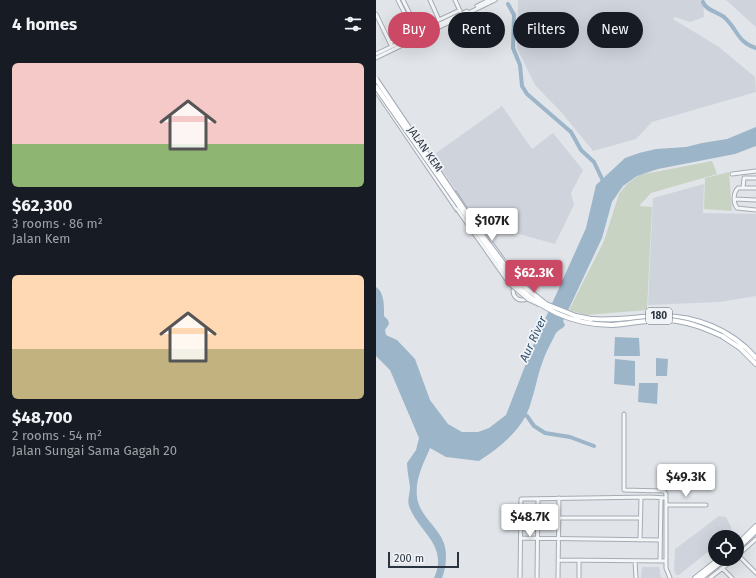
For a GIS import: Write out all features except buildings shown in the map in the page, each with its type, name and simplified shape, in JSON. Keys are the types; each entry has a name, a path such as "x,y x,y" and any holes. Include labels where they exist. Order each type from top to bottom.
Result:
{"main road":[{"name":"180","path":"376,78 398,113 508,270 522,286 545,305"},
{"name":"180","path":"376,87 509,277 545,305 576,316 591,319 677,317 700,322 739,343 756,358"},
{"name":"180","path":"723,334 756,364"},
{"path":"744,538 756,526"},
{"path":"744,543 756,532"},
{"path":"694,578 710,566"},
{"path":"701,578 716,566"}],"street":[{"path":"398,0 404,12"},
{"path":"404,0 410,12"},
{"path":"430,0 435,12"},
{"path":"440,20 460,10 455,0"},
{"path":"468,12 490,0"},
{"path":"469,12 495,0"},
{"path":"376,14 388,41"},
{"path":"376,54 389,48"},
{"path":"376,58 390,48"},
{"name":"JALAN KEM","path":"376,78 474,220 520,283"},
{"name":"JALAN KEM","path":"376,91 509,282 529,300 545,305"},
{"path":"732,174 756,171"},
{"path":"743,188 744,178 756,178"},
{"path":"756,188 743,188 736,190 735,199 737,208 756,210"},
{"path":"735,199 756,200"},
{"name":"JALAN KEM","path":"457,209 515,286"},
{"name":"JALAN KEM","path":"474,220 516,277 545,305"},
{"path":"520,283 526,283 531,289 530,295 526,299 521,300 517,298 514,291 515,286 520,283"},
{"path":"624,414 624,490 664,492 666,494 666,561 667,572 670,578"},
{"path":"640,540 641,497"},
{"path":"558,578 559,498"},
{"path":"660,561 661,498"},
{"path":"520,578 521,499 666,498"},
{"path":"538,499 538,578"},
{"path":"666,505 706,505"},
{"path":"559,518 640,518"},
{"path":"521,538 660,540"},
{"path":"744,551 755,542"},
{"path":"558,560 666,561"},
{"path":"579,560 579,578"},
{"path":"635,561 636,578"},
{"path":"744,562 756,573"},
{"path":"710,578 725,566"},
{"path":"722,568 732,578"}],"shaded area":[{"path":"518,0 703,0 704,17 690,22 675,17 673,19 719,47 755,77 756,92 652,122 636,139 593,151 562,113 535,85 517,48 579,48 579,12 518,12"},
{"path":"726,0 756,0 756,27 748,20"},
{"path":"502,106 532,149 553,133 583,170 571,193 574,205 555,244 479,223 432,156"},
{"path":"704,184 703,213 756,214 756,296 720,302 648,305 653,198"},
{"path":"719,516 726,517 731,530 708,530 708,552 679,575 676,575 674,570 675,549"},
{"path":"642,567 659,567 661,578 641,578"}],"green space":[{"path":"712,161 717,174 651,193 639,206 652,207 647,310 586,315 569,310 604,241 619,194 626,185 639,175"},
{"path":"729,172 732,211 704,209 705,178"}],"water":[{"path":"756,127 756,146 735,154 658,169 637,176 623,186 612,202 602,238 563,321 565,325 556,333 545,355 528,412 517,429 503,443 479,461 446,457 430,448 418,481 417,495 420,508 437,531 445,545 445,570 442,578 434,578 438,567 438,557 435,548 408,504 410,487 407,463 416,450 419,438 390,370 376,356 376,287 381,293 384,304 384,316 388,320 389,324 385,330 386,335 397,340 415,359 430,400 448,424 462,432 478,432 489,428 506,415 532,348 586,228 596,185 625,158 656,149 686,147 727,139"},
{"path":"615,337 639,338 640,356 614,356"},
{"path":"656,358 668,359 667,376 656,376"},
{"path":"615,359 635,361 635,386 614,384"},
{"path":"639,383 658,383 657,404 638,402"}],"waterway":[{"path":"703,2 707,7 725,18 741,39 756,48"},
{"path":"508,4 514,15 513,48 520,65 522,86 527,94 571,132 581,150 594,162 604,183"},
{"path":"520,413 527,416 534,426 545,433 570,437 594,446"}],"water label":[{"name":"Aur River","path":"533,339"}]}
